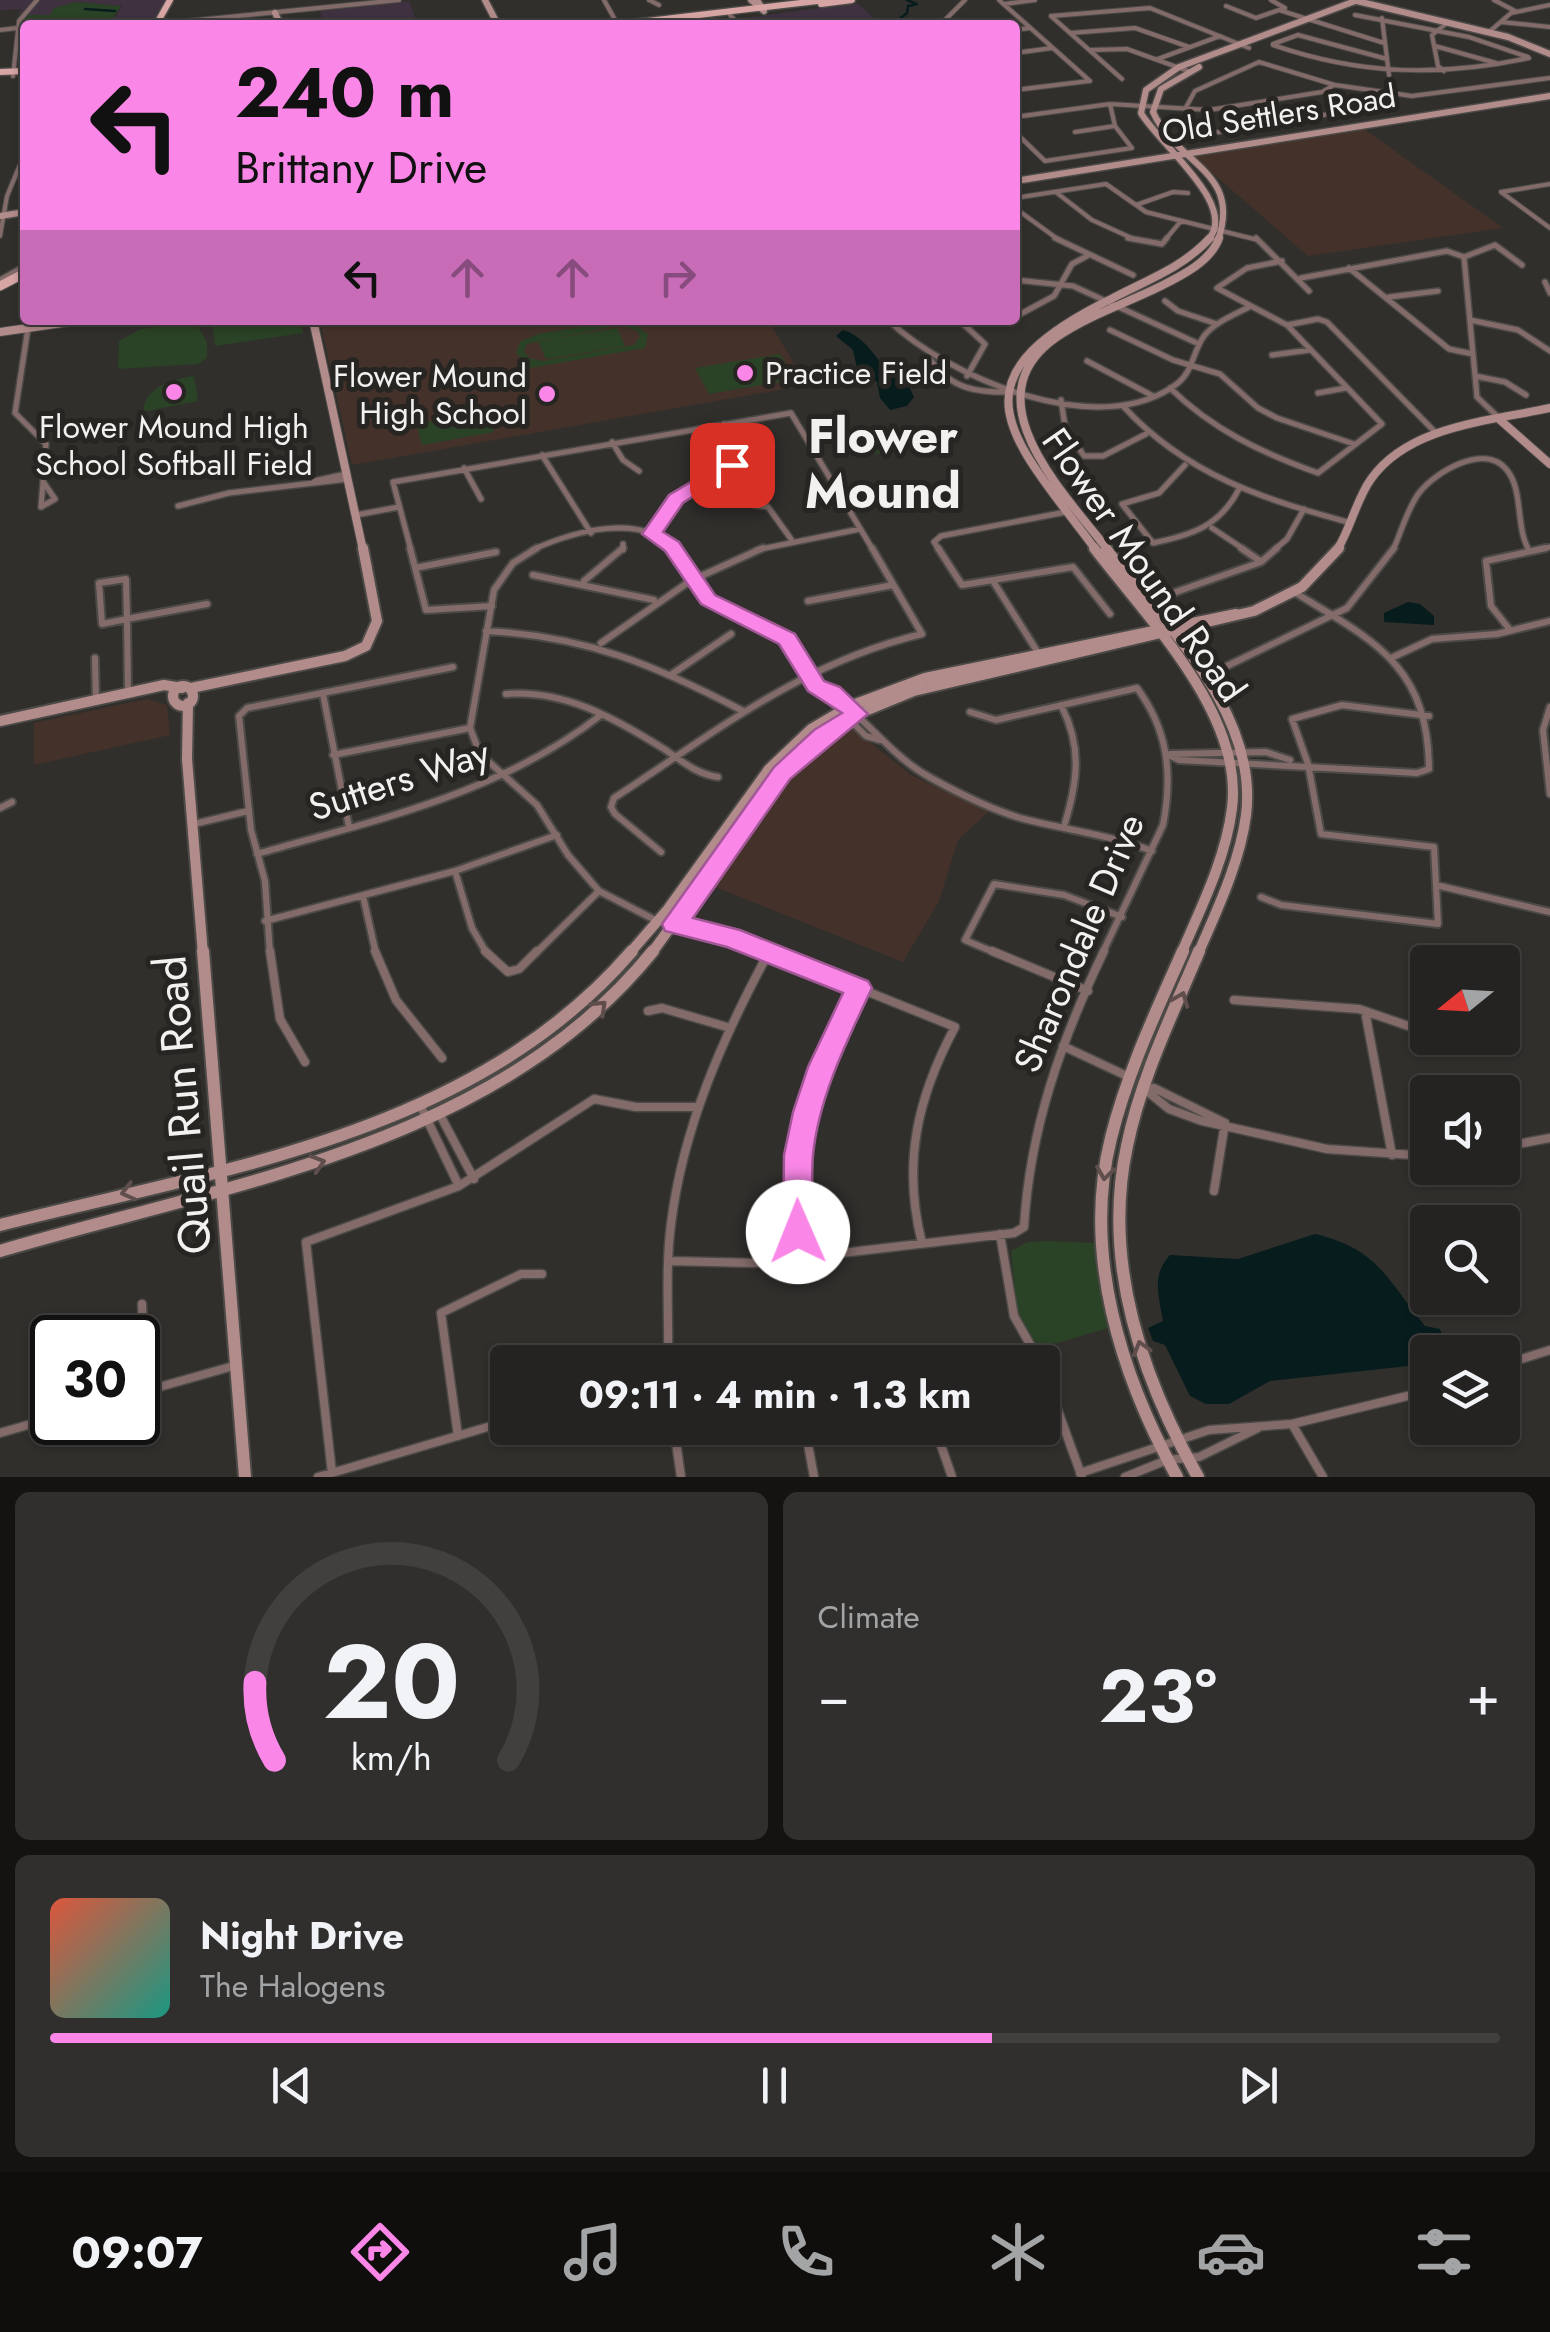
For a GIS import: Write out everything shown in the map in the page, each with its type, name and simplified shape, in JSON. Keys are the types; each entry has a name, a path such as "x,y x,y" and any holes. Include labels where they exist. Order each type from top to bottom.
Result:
{"main road":[{"path":"652,20 826,0"},
{"path":"686,20 730,15 759,5 852,0"},
{"path":"1011,391 1017,364 1035,342 1065,322 1179,276 1206,256 1221,227 1228,210 1220,189 1158,127 1153,107 1161,89 1188,71 1363,1"},
{"path":"1221,227 1209,191 1148,132 1140,106 1152,84 1179,67 1363,1 1489,32 1550,54"},
{"path":"275,13 278,20"},
{"path":"0,74 20,73"},
{"name":"Old Settlers Road","path":"1020,180 1550,96"},
{"path":"0,332 48,325"},
{"path":"178,700 190,689 225,679 344,656 374,639 377,612 314,325"},
{"name":"Flower Mound Road","path":"1011,391 1011,433 1162,631 1210,706 1248,790 1241,845 1146,1090 1122,1174 1123,1263 1148,1371 1176,1438 1198,1477"},
{"path":"0,1251 360,1150 430,1111 550,1031 599,990 657,921 768,769 811,729 902,684 1242,614 1294,592 1336,557 1374,474 1401,452 1437,434 1550,408"},
{"path":"1500,419 1550,464"},
{"name":"Flower Mound Road","path":"1037,464 1066,512 1162,631"},
{"path":"0,1225 430,1111 518,1072 564,1039 626,982 674,924 782,773 849,712 934,686 1044,664 1162,631"},
{"path":"0,720 169,685 190,689"},
{"path":"178,700 190,689"},
{"path":"147,691 178,700"},
{"name":"Quail Run Road","path":"178,700 185,728 194,824 245,1477"},
{"name":"Flower Mound Road","path":"1177,1477 1158,1443 1123,1352 1104,1246 1104,1172 1131,1080 1228,840 1236,757"}],"street":[{"path":"14,73 16,30 23,12 38,0"},
{"path":"205,20 399,0"},
{"path":"649,0 659,5"},
{"path":"946,20 954,6 964,0"},
{"path":"1001,2 1032,0"},
{"path":"1226,6 1256,18 1286,8 1271,0"},
{"path":"1494,0 1515,11"},
{"path":"1541,0 1550,5"},
{"path":"1001,2 1090,81 1020,89"},
{"path":"1489,32 1515,11 1550,5"},
{"path":"1122,79 1051,16 1143,7 1249,48"},
{"path":"1279,10 1384,43"},
{"path":"730,15 734,20"},
{"path":"1354,15 1500,45 1530,58 1445,72 1390,76 1317,61 1274,45 1298,35 1387,58"},
{"path":"1382,18 1390,76"},
{"path":"1500,22 1550,28"},
{"path":"1445,72 1438,66 1432,36 1446,23"},
{"path":"1020,29 1031,28"},
{"path":"1070,33 1135,28 1189,47"},
{"path":"0,32 16,30"},
{"path":"1157,59 1220,36"},
{"path":"1436,46 1497,64"},
{"path":"1020,52 1054,48"},
{"path":"1090,50 1122,48 1188,71"},
{"path":"1185,109 1195,91 1207,82 1259,62 1335,85 1392,94 1437,96 1550,78"},
{"path":"1020,115 1110,104 1185,109 1322,92 1335,85"},
{"path":"1266,91 1277,99"},
{"path":"1185,109 1198,135 1379,106 1389,102 1392,94"},
{"path":"1020,137 1045,162 1132,148 1115,126 1110,104"},
{"path":"1075,132 1115,126"},
{"path":"0,236 2,215 20,169"},
{"path":"1020,197 1106,184 1134,205 1181,221 1255,237 1309,291"},
{"path":"1550,184 1502,192 1550,228"},
{"path":"1056,192 1098,223 1157,244 1181,221"},
{"path":"1134,205 1172,192 1188,193"},
{"path":"1020,212 1042,231 1133,275"},
{"path":"1300,278 1447,251 1464,257 1495,245 1522,265"},
{"path":"1020,315 1050,300 1072,264 1088,256"},
{"path":"1464,257 1477,397 1500,419"},
{"path":"1170,388 1216,431 1262,454 1318,473 1382,424 1286,325 1218,288 1247,268 1282,261"},
{"path":"1348,268 1449,349 1474,354"},
{"path":"0,289 20,271"},
{"path":"1020,280 1063,284 1200,344"},
{"path":"1545,282 1550,292"},
{"path":"1388,298 1438,291"},
{"path":"1166,301 1178,310 1218,324"},
{"path":"893,325 929,358 942,378 962,388 1122,405 1154,397 1170,388 1194,366 1200,344 1218,324 1249,306"},
{"path":"1286,325 1324,320 1437,434"},
{"path":"1470,320 1518,330 1550,351"},
{"path":"962,388 986,344 964,325"},
{"path":"28,328 16,413 46,444 44,483"},
{"path":"1110,330 1220,374 1258,408 1277,418 1354,444"},
{"path":"1272,355 1312,350"},
{"path":"929,358 968,377 1011,391"},
{"path":"1086,361 1125,377 1154,397"},
{"path":"1475,376 1505,382 1526,396"},
{"path":"1318,393 1348,388"},
{"path":"1061,400 1065,426 1084,456 1103,456 1146,434"},
{"path":"1122,405 1146,434 1185,465 1240,489 1352,523"},
{"path":"492,606 426,610 393,482 791,414 815,452 824,478 838,490 922,634 872,646 806,673 614,798 610,807 661,852"},
{"path":"652,534 676,499 727,471 738,457 738,445 724,424"},
{"path":"612,442 623,460 639,472"},
{"path":"542,455 561,492 583,511 591,534"},
{"path":"1227,666 1333,617 1373,580 1424,487 1454,465 1492,458 1505,466 1513,480 1522,537 1529,551"},
{"path":"1185,465 1158,493 1122,504 1154,542 1212,528 1227,513 1240,489"},
{"path":"464,468 480,499"},
{"path":"178,506 229,493 347,477"},
{"path":"755,505 768,507 791,540"},
{"path":"356,515 399,507"},
{"path":"1173,593 1261,562 1287,539 1304,510"},
{"path":"1066,512 935,539 936,548 962,585 1073,566 1110,614"},
{"path":"1212,528 1261,562"},
{"path":"922,1242 910,1195 912,1137 936,1058 955,1027 769,952 657,921 599,891 568,855 537,804 502,778 480,754 470,728 486,632 504,574 520,558 547,544 619,530 652,534 672,546 692,582 721,608 787,639 821,696 849,712 866,736 880,740 923,775 1008,813 1064,823 1152,851"},
{"path":"601,644 656,601 738,556 791,540 860,530"},
{"path":"583,582 623,552 624,544"},
{"path":"1511,631 1491,606 1486,561 1550,547"},
{"path":"415,568 496,552"},
{"path":"534,574 656,601"},
{"path":"128,695 127,620 126,579 102,580 100,622 127,620 207,604"},
{"path":"992,581 1044,664"},
{"path":"808,601 893,585"},
{"path":"1168,755 1180,760 1236,757 1427,772 1428,716 1417,689 1391,658 1294,592"},
{"path":"1391,658 1432,638 1511,631 1550,621"},
{"path":"486,632 547,632 601,644 672,674 743,712"},
{"path":"672,674 732,634"},
{"path":"95,658 96,702"},
{"path":"304,1062 280,1018 265,921 266,881 248,811 239,716 247,708 453,667"},
{"name":"Sharondale Drive","path":"1000,1234 1024,1227 1024,1192 1037,1115 1152,851 1169,801 1168,755 1154,716 1136,688 1061,705"},
{"path":"506,694 524,689 601,715 702,774 718,777"},
{"path":"323,694 349,827"},
{"path":"1261,897 1281,905 1438,924 1434,847 1320,834 1308,764 1292,718 1320,706 1342,703 1428,716"},
{"path":"970,712 996,720 1061,705 1073,728 1080,759 1077,791 1064,823"},
{"path":"1550,706 1543,730 1550,794"},
{"name":"Sutters Way","path":"257,854 480,789 566,746 601,715"},
{"path":"333,755 470,728"},
{"path":"0,808 12,802"},
{"path":"194,824 248,811"},
{"path":"265,921 455,871 557,835"},
{"path":"455,871 479,944 508,972 519,969 599,891"},
{"path":"1088,991 965,940 994,884 1064,894 1122,917"},
{"path":"1436,885 1550,912"},
{"path":"363,896 374,960 387,992 442,1058"},
{"path":"668,1345 677,1189 695,1106 727,1027 769,952"},
{"path":"804,1258 796,1198 807,1112 822,1067 859,988"},
{"path":"1234,1000 1365,1010 1410,1022"},
{"path":"648,1011 662,1008 727,1027"},
{"path":"1365,1010 1392,1155"},
{"path":"1064,1046 1124,1071 1156,1104 1208,1124 1226,1123 1327,1149 1410,1156"},
{"path":"332,1473 306,1242 459,1186 594,1099 619,1106 695,1106"},
{"path":"430,1111 474,1178"},
{"path":"430,1111 459,1186"},
{"path":"1214,1190 1226,1123"},
{"path":"1520,1144 1550,1138"},
{"path":"670,1261 713,1264 804,1258 1000,1234 1010,1276 1012,1324 1027,1345"},
{"path":"458,1436 440,1313 521,1274 542,1274"},
{"path":"142,1304 142,1315"},
{"path":"1520,1359 1550,1350"},
{"path":"160,1387 238,1364"},
{"path":"1060,1419 1081,1475 1176,1438 1238,1425 1292,1424 1410,1395"},
{"path":"0,1432 30,1424"},
{"path":"1292,1424 1323,1477"},
{"path":"318,1477 490,1426"},
{"path":"1125,1477 1167,1460 1187,1460 1260,1427"},
{"path":"676,1445 681,1477"},
{"path":"808,1445 814,1477"},
{"path":"942,1445 952,1477"}],"shaded area":[{"path":"0,0 165,0 154,20 113,20 122,6 76,2 54,8 51,15 18,14 22,9 0,10"},
{"path":"409,1 416,20 322,20 320,11"},
{"path":"857,3 876,20 738,20"},
{"path":"1364,129 1503,228 1308,256 1194,157"},
{"name":"Flower Mound High School","path":"321,325 771,325 807,385 352,465"},
{"path":"147,699 167,705 170,735 34,765 34,723"},
{"path":"851,727 911,775 989,811 958,840 939,901 903,962 715,887 798,770"}],"green space":[{"path":"76,2 121,6 111,20 24,20 26,15 50,15 54,8"},
{"path":"197,325 207,342 207,358 198,364 118,369 119,341 141,329"},
{"path":"213,325 301,325 303,333 215,346"},
{"path":"594,325 620,325 634,325 648,334 645,348 530,368 516,353 520,342 538,334","holes":["620,325 638,331 640,336 634,345 542,361 529,358 524,351 527,344"]},
{"path":"617,328 625,346 546,359 538,341"},
{"name":"Practice Field","path":"780,354 796,379 709,394 695,368"},
{"name":"Flower Mound High School Softball Field","path":"194,376 198,401 143,412 154,390"},
{"path":"487,412 494,432 422,445 416,424"},
{"path":"914,431 919,438 945,434 951,441 869,455 860,441"},
{"path":"1027,1242 1096,1243 1112,1327 1050,1345 1037,1345 1019,1329 1011,1251"}],"water":[{"path":"843,330 862,341 891,373 908,384 914,397 907,406 890,410 880,398 877,382 857,368 853,350 836,336"},
{"path":"1408,602 1420,604 1434,616 1434,625 1384,622 1384,613"},
{"path":"1315,1234 1337,1240 1380,1268 1410,1307 1410,1315 1416,1315 1425,1326 1440,1329 1442,1335 1410,1335 1410,1366 1270,1381 1229,1404 1206,1404 1190,1396 1165,1345 1153,1341 1148,1328 1163,1321 1160,1270 1170,1255 1238,1259"}],"waterway":[{"path":"898,20 907,13 908,6 917,4 907,0"},
{"path":"85,9 115,11"}],"place":[{"name":"Practice Field","path":"745,373"},
{"name":"Flower Mound High School Softball Field","path":"174,392"},
{"name":"Flower Mound High School","path":"547,394"}],"district":[{"name":"Flower Mound","path":"883,464"}],"route":[{"path":"732,465 676,499 668,516 652,534 672,546 708,600 787,639 816,686 832,692 857,714 822,736 782,773 674,924 731,938 859,988 822,1067 807,1112 799,1155 798,1232"}]}
